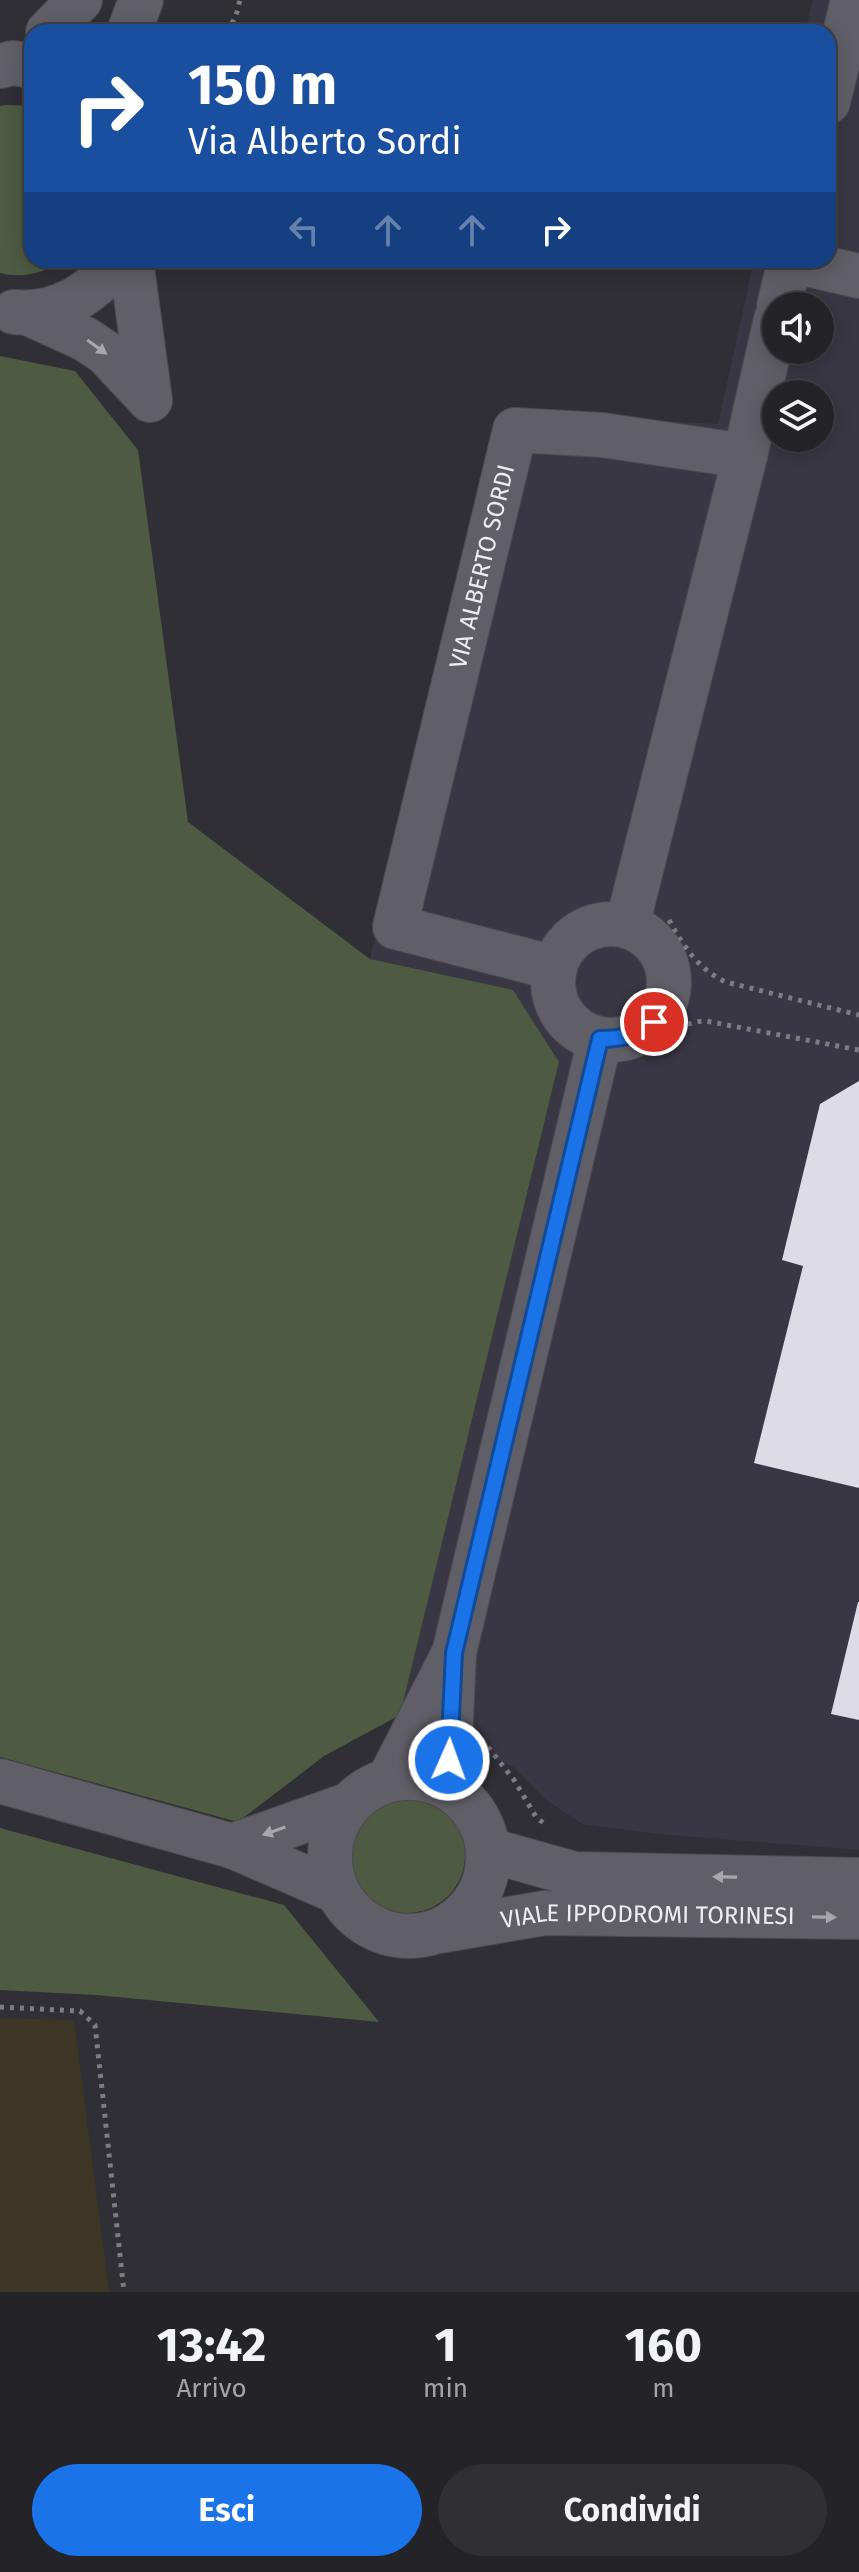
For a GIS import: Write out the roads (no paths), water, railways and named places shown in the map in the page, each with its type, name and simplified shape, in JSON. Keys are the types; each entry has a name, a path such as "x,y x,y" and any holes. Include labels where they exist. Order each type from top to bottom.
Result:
{"street":[{"path":"56,24 80,0"},
{"path":"132,24 141,0"},
{"path":"836,69 853,0"},
{"path":"14,312 64,305 96,287 114,268"},
{"path":"14,312 85,339 106,353 152,409 132,268"},
{"path":"782,292 788,268"},
{"path":"824,268 859,276"},
{"path":"389,1780 454,1653 614,1050 619,1039 638,1033 654,1022 665,1005 669,986 667,966 659,948 645,934 647,920 766,364"},
{"name":"VIA ALBERTO SORDI","path":"555,968 395,927 515,430 602,435 745,456"},
{"path":"614,1050 582,1032 563,1013 553,986 555,968 562,950 574,936 590,927 647,920"},
{"path":"448,1787 454,1653"},
{"path":"399,1777 424,1778 448,1787 468,1803 482,1825 489,1850 487,1875 477,1899 460,1918 439,1931 415,1937 391,1935 368,1926 349,1911 336,1891 329,1842 338,1818 348,1805 374,1784 399,1777"},
{"path":"0,1781 232,1846 336,1891"},
{"path":"232,1846 348,1805"},
{"name":"VIALE IPPODROMI TORINESI","path":"489,1850 574,1874 859,1880"},
{"name":"VIALE IPPODROMI TORINESI","path":"439,1931 545,1913 859,1917"}]}
